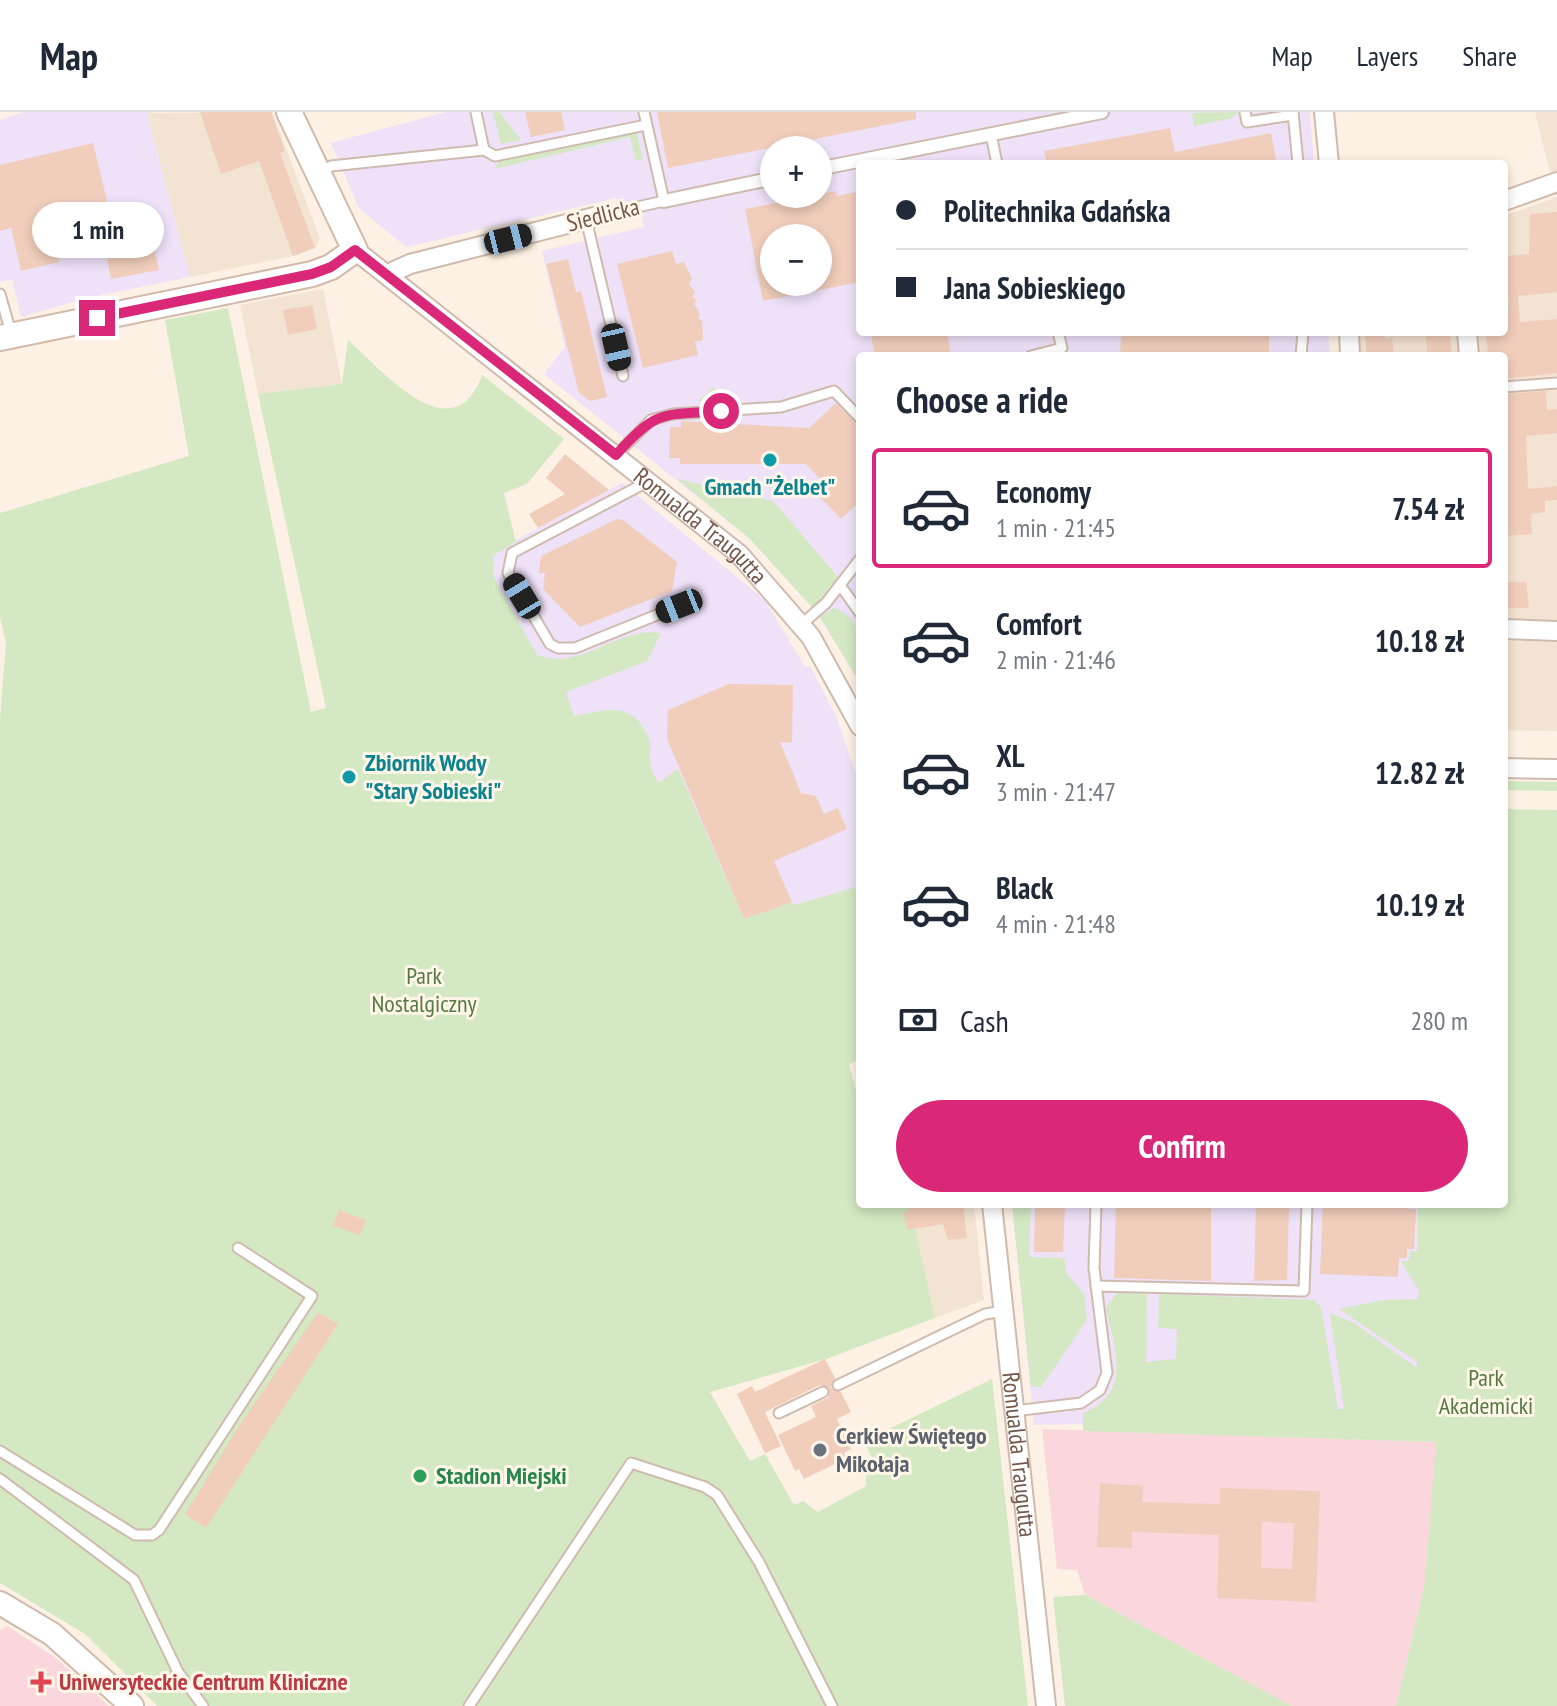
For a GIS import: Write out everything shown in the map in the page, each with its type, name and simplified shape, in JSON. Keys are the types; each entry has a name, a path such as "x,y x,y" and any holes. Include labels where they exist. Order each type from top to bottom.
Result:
{"main road":[{"name":"Romualda Traugutta","path":"289,112 355,250"},
{"path":"6,336 312,274 331,267 355,250"}],"street":[{"path":"862,160 991,134 1035,118 1102,112"},
{"path":"1324,112 1329,160"},
{"path":"832,166 856,161"},
{"name":"Siedlicka","path":"664,201 760,181"},
{"path":"1508,200 1557,182"},
{"name":"Siedlicka","path":"388,274 410,264 594,217"},
{"name":"Romualda Traugutta","path":"355,250 739,554 802,624 832,669 856,718"},
{"path":"1508,629 1557,631"},
{"path":"1508,768 1557,769"},
{"name":"Romualda Traugutta","path":"992,1208 1046,1706"},
{"path":"0,1603 52,1634 132,1706"}],"lane":[{"path":"476,112 484,150"},
{"path":"644,112 664,201"},
{"path":"1246,117 1293,113 1298,160"},
{"path":"319,173 331,166 484,150 495,156 646,125"},
{"path":"991,134 996,160"},
{"name":"Siedlicka","path":"594,217 664,201"},
{"path":"594,217 623,376"},
{"path":"0,294 6,336"},
{"path":"1046,352 1062,348 1059,336"},
{"path":"1508,387 1557,383"},
{"path":"616,455 641,427 673,414 781,407 834,391 856,414"},
{"path":"649,481 512,553 508,573 550,644 558,648 575,648 679,606"},
{"path":"802,624 856,564"},
{"path":"840,585 856,607"},
{"path":"1014,1411 1081,1403 1091,1399 1105,1384 1107,1364 1096,1286 1096,1208"},
{"path":"1096,1286 1304,1291 1307,1208"},
{"path":"0,1451 135,1535 152,1535 159,1530 312,1296 238,1248"},
{"path":"838,1385 985,1314 1004,1311"},
{"path":"779,1413 823,1392"},
{"path":"469,1706 631,1463 705,1487 717,1495 759,1562 832,1706"},
{"path":"0,1479 134,1580 178,1672 203,1706"}],"shaded area":[{"path":"23,112 151,112 147,114 190,277 87,298 21,317 12,279 0,282 0,120"},
{"path":"272,112 320,238 315,248 293,256 190,277 147,113"},
{"path":"446,112 1310,112 1314,160 856,160 856,336 1328,336 1330,352 856,352 856,676 817,613 750,539 544,374 565,347 542,251 644,227 641,213 622,218 616,198 406,247 359,208 331,143"},
{"path":"1535,112 1557,112 1557,170 1550,173"},
{"path":"1557,197 1557,731 1508,730 1508,352 1359,352 1357,336 1508,336 1508,215"},
{"path":"323,289 342,384 258,394 240,305"},
{"path":"622,483 765,600 805,667 810,666 836,716 856,774 856,887 732,929 453,565 516,540"},
{"path":"974,1208 984,1300 935,1318 910,1209"},
{"path":"1012,1208 1444,1208 1419,1292 1416,1412 1110,1402 1083,1413 1083,1424 1034,1425"},
{"path":"1042,1429 1437,1442 1425,1583 1396,1706 1292,1706 1085,1595 1077,1570 1057,1569"},
{"name":"Uniwersyteckie Centrum Kliniczne","path":"7,1626 55,1657 109,1706 0,1706 0,1630"}],"green space":[{"path":"493,112 499,112 521,140 501,144"},
{"path":"1238,112 1232,118 1194,126 1192,113"},
{"path":"633,132 637,134 643,160 636,161 630,137 494,169 500,160"},
{"name":"Park Nostalgiczny","path":"228,308 311,712 326,708 258,394 342,384 348,340 398,386 417,399 436,407 454,408 469,398 482,375 564,439 527,484 504,493 516,542 494,555 493,576 537,655 553,659 569,658 629,636 661,633 647,661 566,692 574,716 611,710 636,718 649,738 651,767 659,783 677,769 679,771 744,919 792,902 794,905 856,887 856,1061 849,1064 856,1090 856,1208 916,1208 911,1210 935,1318 826,1359 710,1392 750,1461 765,1454 794,1505 803,1501 818,1512 866,1486 866,1471 875,1465 864,1441 992,1379 1028,1706 157,1706 85,1634 0,1583 0,720 6,642 0,618 0,513 189,456 165,320"},
{"path":"713,387 741,406 718,408 703,404 699,400"},
{"path":"677,479 773,501 838,577 813,608 750,539"},
{"path":"834,608 852,620 856,627 856,676 820,617"},
{"path":"1508,781 1557,782 1557,791 1508,790"},
{"name":"Park Akademicki","path":"1508,809 1557,810 1557,1706 1396,1706 1425,1583 1436,1442 1083,1431 1083,1413 1099,1404 1115,1381 1116,1353 1106,1307 1117,1293 1147,1294 1146,1362 1176,1359 1177,1329 1158,1328 1159,1294 1314,1300 1321,1307 1338,1409 1344,1409 1330,1313 1354,1323 1417,1368 1417,1362 1339,1309 1383,1300 1418,1299 1419,1291 1401,1261 1409,1261 1410,1251 1417,1251 1418,1208 1508,1208"},
{"path":"1012,1208 1031,1208 1029,1257 1064,1258 1067,1274 1084,1294 1087,1320 1041,1387 1031,1387"},
{"path":"1085,1595 1292,1706 1065,1706 1053,1597"}],"building":[{"path":"200,112 271,112 285,151 280,153 315,248 293,256 259,161 221,174"},
{"path":"525,112 561,112 565,130 531,137"},
{"path":"657,112 916,112 916,119 830,136 760,136 760,150 668,168"},
{"path":"1170,128 1175,152 1271,133 1276,160 1046,160 1044,151"},
{"path":"93,143 108,205 49,219 59,262 21,271 11,228 0,231 0,165"},
{"path":"836,191 837,196 856,192 856,283 832,287 832,224 760,224 760,286 745,209 760,206 832,208 832,192"},
{"path":"1557,212 1557,292 1518,296 1520,322 1557,319 1557,373 1508,379 1508,352 1488,352 1486,336 1508,336 1508,256 1529,254 1530,214"},
{"path":"152,237 159,270 111,279 105,247"},
{"path":"672,251 676,264 684,262 692,279 689,283 695,293 692,297 697,300 694,304 702,321 703,340 695,342 698,355 643,368 617,264"},
{"path":"568,259 576,292 581,291 607,397 590,401 579,393 546,264"},
{"path":"762,296 789,296 763,301"},
{"path":"312,305 317,329 288,335 283,310"},
{"path":"871,336 948,336 950,352 874,352"},
{"path":"1121,336 1269,336 1269,352 1120,352"},
{"path":"1365,336 1392,338 1394,352 1367,352"},
{"path":"1426,336 1450,336 1452,352 1428,352"},
{"path":"1546,391 1547,410 1557,409 1557,433 1526,436 1528,489 1557,486 1557,500 1545,501 1545,512 1531,514 1532,534 1508,536 1508,394"},
{"name":"Gmach \"Żelbet\"","path":"836,403 856,423 856,505 841,519 816,493 825,484 806,464 680,464 680,458 669,458 670,427 681,427 681,421 809,428"},
{"path":"565,454 609,490 538,528 529,514 565,494 546,478"},
{"path":"617,519 623,520 677,562 672,591 580,627 543,589 545,573 539,573 541,556"},
{"path":"1508,582 1526,582 1529,608 1508,608"},
{"path":"729,684 793,685 792,743 780,742 801,793 816,796 824,814 838,808 847,829 774,861 792,902 744,919 667,739 668,710"},
{"path":"963,1208 967,1238 948,1240 943,1224 907,1230 903,1212"},
{"path":"1035,1208 1065,1208 1063,1252 1034,1252"},
{"path":"1116,1208 1211,1208 1211,1281 1114,1278"},
{"path":"1256,1208 1289,1208 1287,1280 1254,1281"},
{"path":"1323,1208 1416,1209 1414,1249 1407,1249 1407,1258 1399,1258 1398,1277 1320,1274"},
{"path":"339,1210 366,1220 360,1235 333,1226"},
{"path":"318,1312 338,1324 206,1528 185,1514 239,1426"},
{"path":"825,1359 835,1378 831,1388 841,1392 851,1412 837,1419 851,1449 844,1453 847,1458 804,1479 799,1469 795,1471 778,1435 816,1417 811,1406 829,1397 829,1388 820,1385 765,1412 781,1446 765,1453 737,1394 752,1386 755,1392"},
{"path":"1100,1483 1143,1486 1142,1502 1220,1504 1220,1488 1320,1491 1316,1602 1217,1598 1219,1535 1132,1532 1132,1548 1097,1547","holes":["1262,1522 1294,1523 1292,1569 1261,1568"]}],"place":[{"name":"Gmach \"Żelbet\"","path":"770,460"},
{"name":"Zbiornik Wody \"Stary Sobieski\"","path":"349,777"},
{"name":"Cerkiew Świętego Mikołaja","path":"820,1450"},
{"name":"Stadion Miejski","path":"420,1476"},
{"name":"Uniwersyteckie Centrum Kliniczne","path":"41,1682"}],"route":[{"path":"97,318 312,274 331,267 355,250 616,455 651,420 673,414 721,411"}]}
